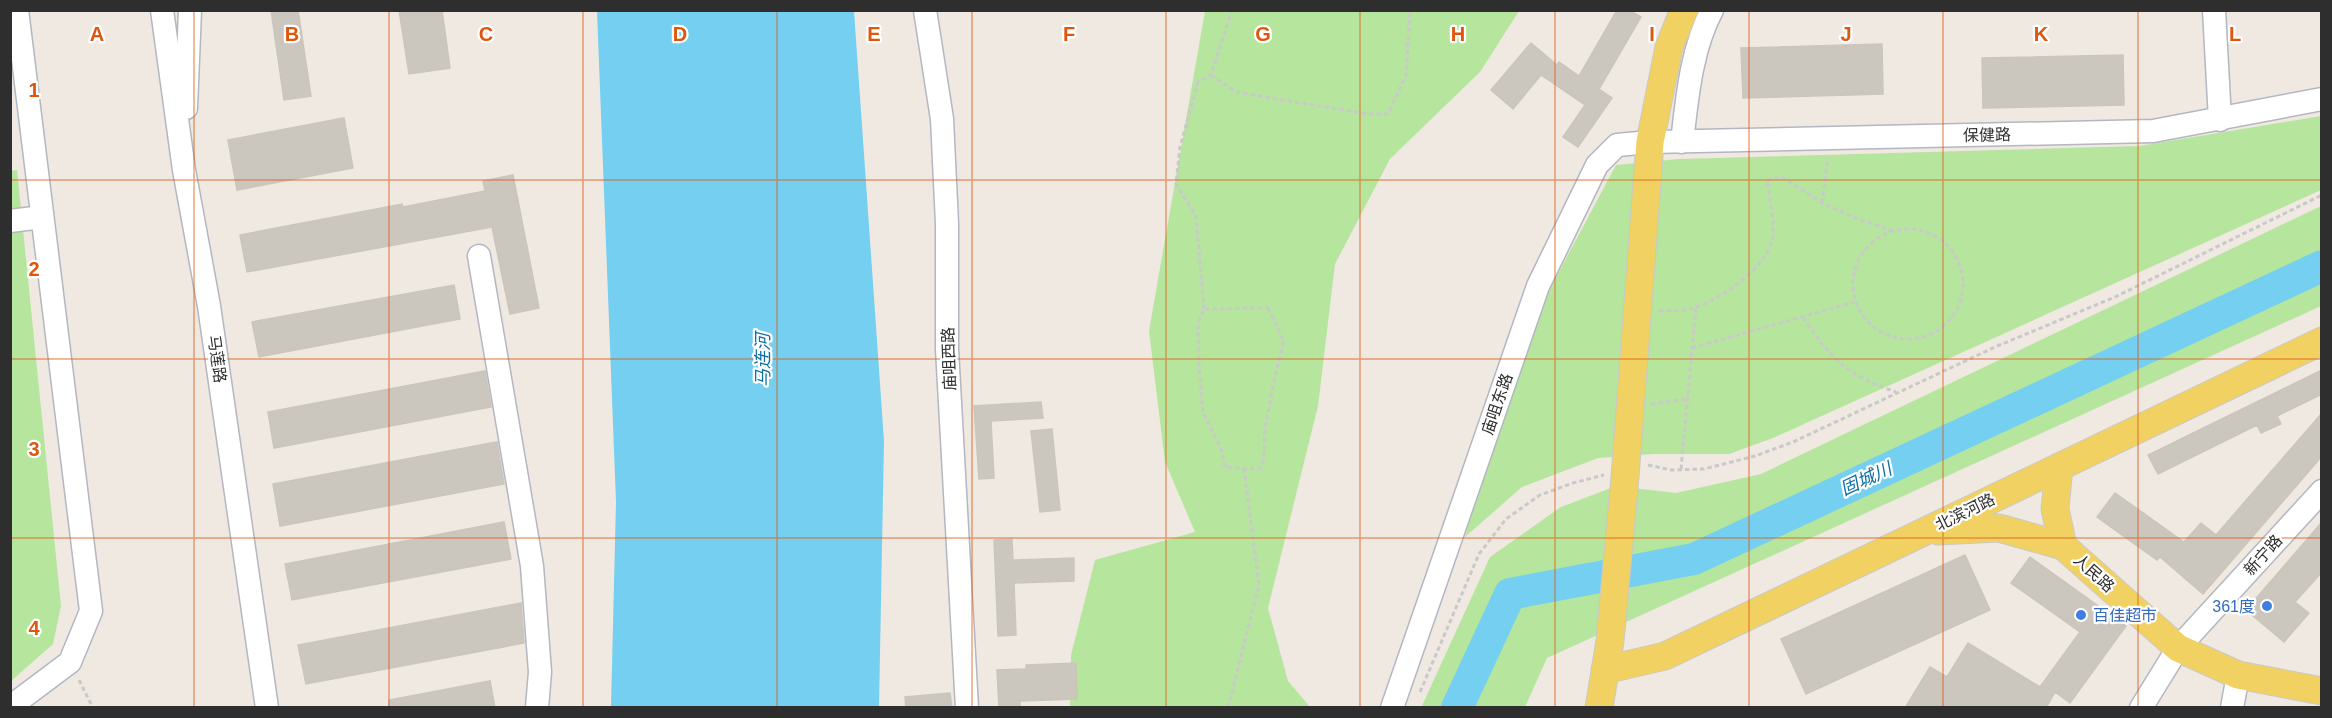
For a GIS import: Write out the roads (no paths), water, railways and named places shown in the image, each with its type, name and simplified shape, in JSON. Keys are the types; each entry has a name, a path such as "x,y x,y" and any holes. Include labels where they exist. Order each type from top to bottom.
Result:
{"main road":[{"path":"1599,708 1610,641 1626,473 1650,142 1669,47 1684,10"},
{"name":"北滨河路","path":"1605,670 1665,656 2322,341"},
{"name":"人民路","path":"2059,467 2055,509 2063,546 2178,648 2238,675 2322,691"},
{"path":"1925,531 1999,528 2063,546"}],"street":[{"path":"10,706 70,662 90,611 17,10"},
{"name":"马莲路","path":"162,10 184,170 209,306 267,708"},
{"path":"184,170 190,10"},
{"name":"庙咀西路","path":"925,10 942,119 947,224 947,349 967,708"},
{"path":"1682,142 1689,84 1705,23 1712,10"},
{"path":"2214,10 2220,120"},
{"name":"保健路","path":"1650,142 2153,131 2322,99"},
{"name":"庙咀东路","path":"1392,708 1538,286 1597,165 1617,146 1650,142"},
{"path":"10,222 42,217"},
{"path":"479,256 532,566 540,672 537,708"},
{"name":"新宁路","path":"2141,708 2178,648 2322,491"},
{"path":"2232,708 2238,675"}],"water":[{"name":"马连河","path":"597,11 854,11 884,441 879,707 611,707 616,502"}],"waterway":[{"name":"固城川","path":"1457,708 1510,594 1694,559 2322,266"}],"place":[{"name":"361度","path":"2267,606"},
{"name":"百佳超市","path":"2081,615"}]}
